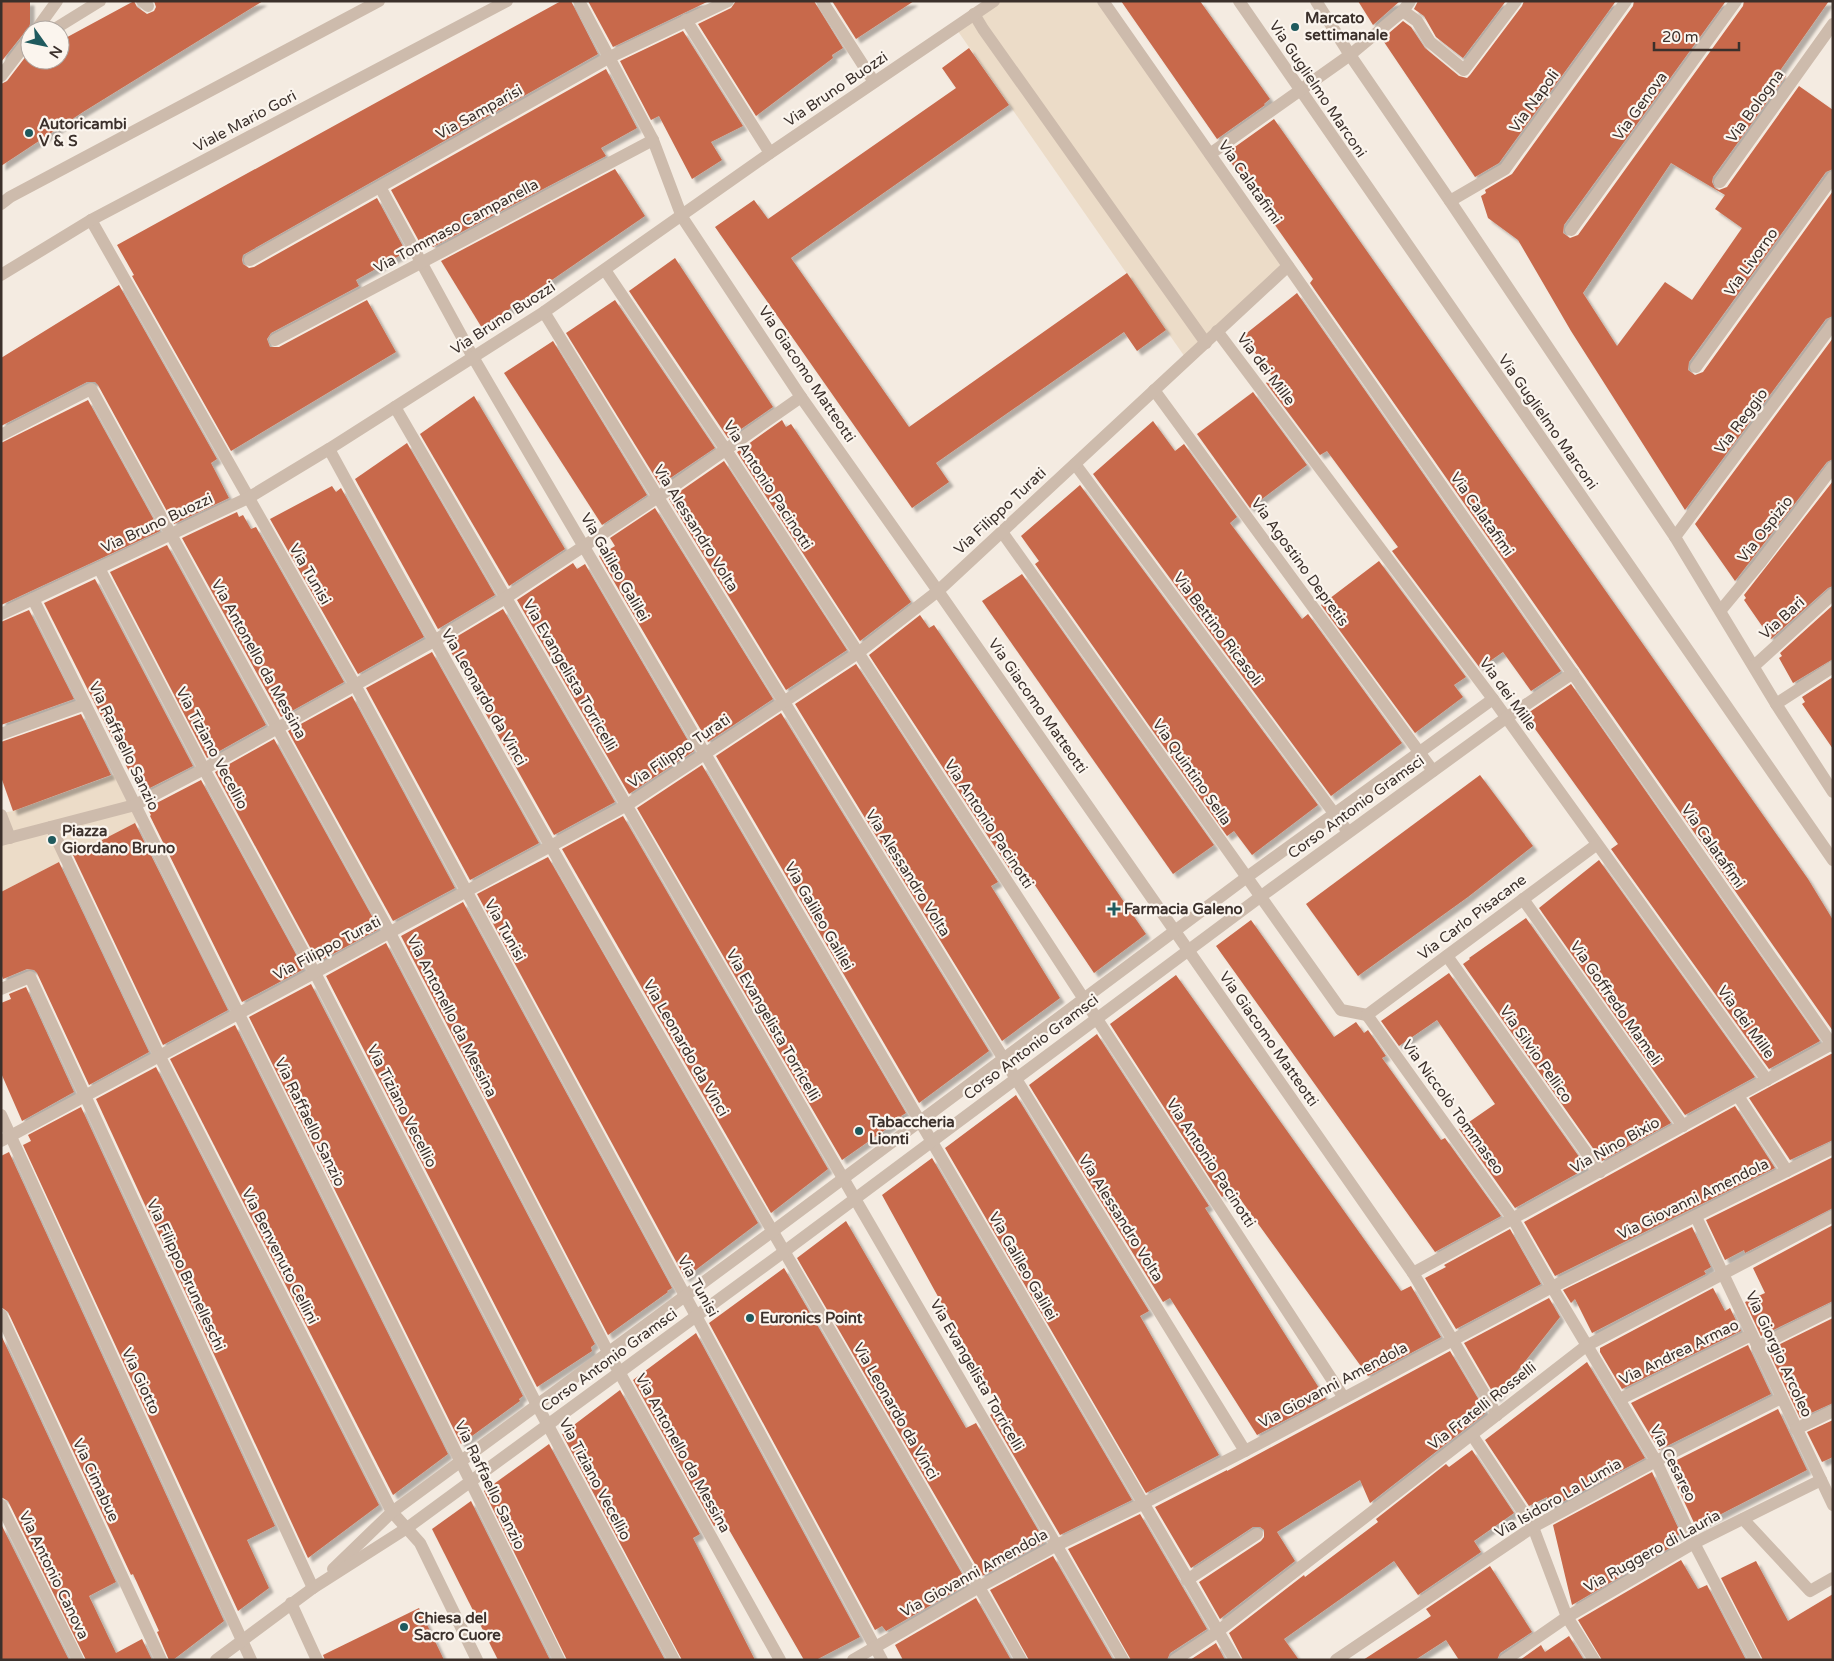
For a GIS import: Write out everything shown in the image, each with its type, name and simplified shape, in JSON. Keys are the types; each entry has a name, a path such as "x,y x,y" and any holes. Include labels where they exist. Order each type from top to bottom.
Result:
{"street":[{"path":"43,20 57,1"},
{"path":"69,20 100,1"},
{"path":"1,204 10,197 379,1"},
{"name":"Viale Mario Gori","path":"1,276 91,220 507,1"},
{"name":"Via Giacomo Matteotti","path":"579,1 653,140 682,216 801,397 1413,1273 1497,1415"},
{"name":"Via Samparisi","path":"250,260 610,57 728,1"},
{"path":"822,1 874,82"},
{"name":"Via Bruno Buozzi","path":"1,614 248,498 329,448 544,312 874,82 994,1"},
{"name":"Via Calatafimi","path":"1103,1 1832,1045"},
{"name":"Via Guglielmo Marconi","path":"1239,1 1299,91 1833,860"},
{"path":"1316,1 1675,536 1776,704 1833,792"},
{"path":"1210,154 1350,54 1406,6 1430,42 1464,70 1516,1"},
{"name":"Via Napoli","path":"1450,201 1505,169 1626,1"},
{"name":"Via Genova","path":"1571,230 1736,1"},
{"path":"974,14 982,29 1206,343"},
{"path":"686,20 770,154"},
{"name":"Via Bologna","path":"1720,182 1833,24"},
{"path":"1,76 20,54"},
{"name":"Via Tommaso Campanella","path":"275,340 653,140"},
{"name":"Via Livorno","path":"1696,367 1833,177"},
{"name":"Via Galileo Galilei","path":"380,187 473,357 1142,1504 1235,1660"},
{"name":"Via Tunisi","path":"91,220 355,685 882,1660"},
{"name":"Via Filippo Turati","path":"6,1139 626,805 858,653 938,591 1288,266"},
{"name":"Via Antonio Pacinotti","path":"605,270 726,450 1344,1398"},
{"name":"Via Alessandro Volta","path":"544,312 1245,1451"},
{"name":"Via Reggio","path":"1675,536 1833,324"},
{"name":"Via dei Mille","path":"1217,332 1493,699 1596,845 1767,1080"},
{"name":"Via Antonello da Messina","path":"1,435 91,389 390,933 608,1352 780,1660"},
{"name":"Via Agostino Depretis","path":"1154,390 1433,772"},
{"path":"1,815 6,839 135,805 204,769 434,641 507,597 658,497 801,397"},
{"name":"Via Evangelista Torricelli","path":"395,407 1123,1660"},
{"name":"Via Leonardo da Vinci","path":"329,448 434,641 551,847 1021,1660"},
{"name":"Via Bettino Ricasoli","path":"1075,464 1348,832"},
{"name":"Via Ospizio","path":"1721,610 1760,563 1833,467"},
{"name":"Via Quintino Sella","path":"1002,532 1341,1010 1367,1015"},
{"name":"Via Tiziano Vecellio","path":"99,568 204,769 315,973 537,1405 674,1660"},
{"name":"Via Bari","path":"1754,666 1833,594"},
{"name":"Via Raffaello Sanzio","path":"33,599 559,1660"},
{"path":"1776,704 1833,667"},
{"name":"Corso Antonio Gramsci","path":"216,1660 313,1588 407,1528 785,1251 1348,832 1506,718 1573,673"},
{"name":"Corso Antonio Gramsci","path":"313,1588 392,1512 920,1122 1003,1058 1493,699"},
{"path":"1,734 85,704"},
{"name":"Via Benvenuto Cellini","path":"51,828 160,1056 392,1512 420,1543 477,1660"},
{"name":"Via Carlo Pisacane","path":"1367,1015 1596,845"},
{"name":"Via Goffredo Mameli","path":"1523,899 1683,1126"},
{"name":"Via Silvio Pellico","path":"1447,956 1600,1172"},
{"name":"Via Filippo Brunelleschi","path":"1,989 30,977 313,1588"},
{"name":"Via Niccolò Tommaseo","path":"1367,1015 1514,1219 1552,1287"},
{"name":"Via Nino Bixio","path":"1413,1273 1832,1045"},
{"path":"1738,1096 1787,1171"},
{"name":"Via Giotto","path":"1,1115 6,1139 251,1660"},
{"name":"Via Giovanni Amendola","path":"853,1660 979,1587 1057,1545 1245,1451 1552,1287 1833,1148"},
{"name":"Via Fratelli Rosselli","path":"1175,1660 1217,1632 1586,1346 1833,1216"},
{"name":"Via Giorgio Arcoleo","path":"1696,1217 1833,1505"},
{"name":"Via Cesareo","path":"1552,1287 1656,1461 1694,1543 1755,1660"},
{"path":"1758,1347 1833,1310"},
{"name":"Via Cimabue","path":"1,1315 161,1660"},
{"name":"Via Andrea Armao","path":"1620,1399 1752,1334"},
{"name":"Via Isidoro La Lumia","path":"1336,1660 1534,1527 1656,1461 1781,1398"},
{"path":"1796,1429 1833,1411"},
{"path":"1472,1435 1534,1527 1567,1618 1594,1660"},
{"name":"Via Ruggero di Lauria","path":"1505,1660 1567,1618 1694,1543 1821,1480"},
{"name":"Via Antonio Canova","path":"1,1505 78,1660"},
{"path":"1743,1519 1810,1591 1833,1578"},
{"path":"1187,1580 1257,1534"},
{"path":"291,1604 317,1660"}],"shaded area":[{"path":"994,1 1103,1 1288,266 1187,360 955,27"},
{"name":"Piazza Giordano Bruno","path":"119,773 142,820 1,892 1,813 13,811"}],"building":[{"path":"1,1 30,1 30,20 20,20 20,38 1,62"},
{"path":"134,1 137,7 147,14 154,11 156,7 154,1 263,1 83,112 1,166 1,84 7,81 20,64 20,70 70,70 70,36"},
{"path":"561,1 571,1 598,54 243,255 243,264 249,268 254,267 377,198 406,252 356,280 359,286 271,333 267,339 270,347 279,347 367,300 396,352 231,451 132,276 134,275 117,245"},
{"path":"588,1 709,1 613,47"},
{"path":"736,1 814,1 843,48 832,55 833,58 756,116 698,24 731,8"},
{"path":"832,1 914,1 856,39"},
{"path":"1121,1 1200,1 1270,99 1265,105 1217,139"},
{"path":"1358,1 1400,1 1373,25"},
{"path":"1418,1 1506,1 1463,58 1436,37 1424,16 1414,9"},
{"path":"1524,1 1616,1 1499,163 1475,177 1382,39 1403,21 1411,27 1425,48 1459,76 1467,78"},
{"path":"1634,1 1726,1 1564,225 1563,233 1570,238 1578,235 1743,6 1744,1 1829,1 1779,72 1786,76 1713,177 1712,182 1715,188 1719,190 1727,187 1799,86 1833,110 1833,169 1826,172 1689,362 1688,370 1695,375 1703,372 1833,191 1833,316 1826,319 1685,510 1571,331 1518,240 1488,218 1481,196 1486,193 1485,190 1512,174 1633,6","holes":["1671,163 1725,195 1715,209 1742,228 1692,300 1665,282 1617,346 1583,293"]},
{"path":"683,31 743,126 711,142 722,160 692,179 659,116 651,120 620,61"},
{"path":"969,48 1009,105 791,258 909,427 1127,273 1166,330 1137,351 1124,332 936,463 949,482 912,508 715,227 754,200 768,219 956,88 942,68"},
{"path":"606,69 637,128 601,148 606,156 433,247 428,239 420,243 391,190"},
{"path":"1274,119 1808,879 1833,920 1833,1031 1310,283 1313,279 1225,154"},
{"path":"615,169 645,216 482,328 441,261"},
{"path":"675,258 773,407 728,438 629,291"},
{"path":"119,285 217,459 211,463 229,498 174,524 95,382 87,382 1,426 1,358"},
{"path":"1297,293 1561,671 1531,691 1503,652 1480,668 1392,551 1398,547 1327,451 1320,455 1266,383 1273,377 1243,336"},
{"path":"615,300 715,448 660,485 566,333"},
{"path":"1833,338 1833,459 1827,462 1735,581 1695,524"},
{"path":"553,341 647,495 602,525 504,373"},
{"path":"1253,392 1307,465 1250,508 1197,434"},
{"path":"474,396 565,549 509,586 420,434"},
{"path":"88,400 160,531 1,605 1,443"},
{"path":"782,420 786,427 791,424 911,602 860,641 737,452"},
{"path":"1153,421 1175,451 1184,444 1237,517 1230,523 1302,619 1308,614 1402,743 1331,796 1093,474"},
{"path":"407,443 495,595 438,629 355,479"},
{"path":"724,461 847,650 786,690 669,499"},
{"path":"1833,481 1833,586 1828,588 1771,639 1744,600 1746,598 1744,595"},
{"path":"1080,485 1318,805 1252,855 1234,831 1227,836 1035,564 1039,561 1021,536"},
{"path":"332,486 336,492 341,488 424,637 358,674 270,519"},
{"path":"655,508 773,699 708,742 599,556 615,546 610,538"},
{"path":"237,512 239,517 243,515 251,529 256,527 344,682 281,717 182,538"},
{"path":"167,545 266,725 207,758 110,572"},
{"path":"1379,561 1466,677 1454,685 1463,697 1415,733 1321,605"},
{"path":"573,563 577,569 585,564 694,751 629,794 517,600"},
{"path":"1022,574 1214,845 1173,874 982,601"},
{"path":"95,579 193,766 140,793 44,603"},
{"path":"1833,605 1833,659 1793,683 1779,658 1782,656 1780,653"},
{"path":"503,609 615,802 554,835 446,643"},
{"path":"29,610 74,699 1,725 1,622"},
{"path":"920,615 929,628 934,625 1146,934 1094,973 1022,866 1012,873 869,655"},
{"path":"432,652 539,843 470,880 366,688"},
{"path":"856,664 998,882 991,886 1060,998 1002,1041 795,704"},
{"path":"1833,677 1833,749 1802,704 1805,702 1802,697"},
{"path":"1571,684 1820,1041 1769,1069 1611,849 1618,844 1525,715"},
{"path":"352,696 455,888 393,921 288,731"},
{"path":"781,713 989,1051 919,1103 716,756"},
{"path":"81,714 111,775 13,811 1,777 1,742"},
{"path":"274,739 379,929 318,962 215,772"},
{"path":"702,765 906,1113 901,1116 902,1118 842,1160 637,808"},
{"path":"1480,775 1533,846 1468,897 1358,976 1306,904"},
{"path":"201,780 304,969 242,1002 147,808"},
{"path":"623,816 828,1169 771,1213 562,849"},
{"path":"135,823 228,1010 163,1045 73,855"},
{"path":"548,857 758,1223 685,1278 477,894"},
{"path":"1599,860 1755,1077 1685,1115 1539,908"},
{"path":"59,862 149,1052 89,1085 37,973 34,970 27,969 3,979 1,973 1,892"},
{"path":"463,902 672,1288 608,1335 401,936"},
{"path":"1526,918 1671,1123 1602,1161 1463,964"},
{"path":"1251,920 1334,1037 1356,1022 1364,1033 1368,1030 1386,1056 1382,1058 1441,1140 1445,1138 1501,1216 1435,1252 1216,946"},
{"path":"386,943 595,1344 591,1347 592,1351 537,1387 326,976"},
{"path":"1449,973 1587,1168 1515,1208 1459,1129 1495,1104 1437,1020 1399,1046 1381,1021"},
{"path":"1176,975 1401,1291 1411,1286 1441,1337 1368,1376 1233,1189 1222,1197 1110,1024"},
{"path":"311,984 523,1396 519,1399 520,1401 461,1444 249,1017"},
{"path":"26,987 74,1092 22,1121 1,1073 1,1003 11,999 9,994"},
{"path":"235,1025 448,1454 393,1495 170,1059"},
{"path":"1097,1034 1209,1206 1205,1208 1326,1399 1257,1435 1170,1298 1163,1302 1029,1085"},
{"path":"1833,1054 1833,1140 1790,1160 1749,1098"},
{"path":"156,1067 379,1505 308,1558 96,1099"},
{"path":"1016,1095 1149,1311 1140,1316 1219,1455 1146,1493 945,1148"},
{"path":"1735,1106 1775,1168 1555,1276 1524,1222"},
{"path":"81,1107 275,1526 247,1540 269,1588 238,1611 23,1145 31,1141 28,1135"},
{"path":"9,1152 224,1621 173,1660 169,1660 157,1632 159,1631 133,1574 131,1575 8,1312 1,1307 1,1156"},
{"path":"1833,1157 1833,1208 1745,1253 1744,1250 1725,1260 1706,1220"},
{"path":"932,1158 1132,1500 1060,1535 990,1415 1000,1409 882,1195"},
{"path":"846,1221 966,1428 976,1423 1045,1542 982,1576 797,1258"},
{"path":"1833,1225 1833,1301 1761,1336 1745,1302 1765,1293 1753,1268"},
{"path":"1692,1227 1711,1267 1704,1271 1706,1274 1592,1333 1575,1299 1571,1303 1563,1290"},
{"path":"1510,1229 1541,1284 1456,1329 1425,1278 1446,1267 1444,1265"},
{"path":"784,1268 968,1584 886,1631 882,1626 875,1630 709,1323"},
{"path":"1713,1288 1725,1311 1730,1308 1741,1331 1622,1389 1600,1352 1600,1348"},
{"path":"1549,1298 1560,1317 1496,1398 1464,1343"},
{"path":"1833,1318 1833,1403 1800,1418 1768,1350"},
{"path":"696,1333 860,1637 816,1660 804,1660 724,1521 714,1526 633,1380"},
{"path":"1,1335 116,1582 89,1596 116,1653 142,1639 152,1660 86,1660 8,1501 1,1497"},
{"path":"1748,1345 1771,1394 1659,1450 1631,1403"},
{"path":"1450,1351 1486,1412 1370,1503 1360,1480 1277,1532 1295,1561 1220,1619 1199,1582 1261,1541 1264,1537 1264,1530 1260,1527 1253,1527 1191,1568 1155,1507 1227,1471"},
{"path":"1587,1362 1645,1458 1549,1509 1547,1497 1529,1506 1485,1440"},
{"path":"620,1390 700,1534 693,1538 755,1660 682,1660 562,1434"},
{"path":"1778,1409 1807,1470 1696,1527 1667,1465"},
{"path":"1833,1420 1833,1457 1822,1462 1807,1432"},
{"path":"549,1444 665,1660 567,1660 484,1491"},
{"path":"1472,1450 1514,1513 1474,1541 1481,1552 1418,1595 1394,1561 1284,1639 1299,1660 1243,1660 1229,1633 1304,1575 1305,1577 1378,1522 1376,1519 1446,1464 1449,1467"},
{"path":"1652,1472 1681,1534 1669,1540 1673,1546 1572,1605 1553,1525"},
{"path":"471,1501 550,1660 498,1660 432,1529"},
{"path":"1140,1514 1207,1629 1170,1653 1167,1660 1131,1660 1068,1549"},
{"path":"1,1524 69,1660 1,1660"},
{"path":"1053,1556 1113,1660 1029,1660 990,1590"},
{"path":"1681,1560 1698,1589 1707,1585 1746,1660 1602,1660 1578,1620"},
{"path":"1756,1561 1788,1621 1833,1594 1833,1660 1763,1660 1721,1578"},
{"path":"1490,1566 1532,1632 1500,1653 1497,1660 1459,1660 1446,1640 1415,1660 1363,1660 1431,1616 1426,1609"},
{"path":"976,1598 1011,1660 903,1660 895,1645"},
{"name":"Chiesa del Sacro Cuore","path":"419,1608 444,1660 325,1660 323,1655"},
{"path":"1569,1636 1584,1660 1520,1660 1541,1645 1545,1652"},
{"path":"1216,1643 1225,1660 1190,1660"}],"place":[{"name":"Marcato settimanale","path":"1295,27"},
{"name":"Autoricambi V & S","path":"29,133"},
{"name":"Piazza Giordano Bruno","path":"52,840"},
{"name":"Farmacia Galeno","path":"1114,909"},
{"name":"Tabaccheria Lionti","path":"859,1131"},
{"name":"Euronics Point","path":"750,1318"},
{"name":"Chiesa del Sacro Cuore","path":"404,1627"}]}
